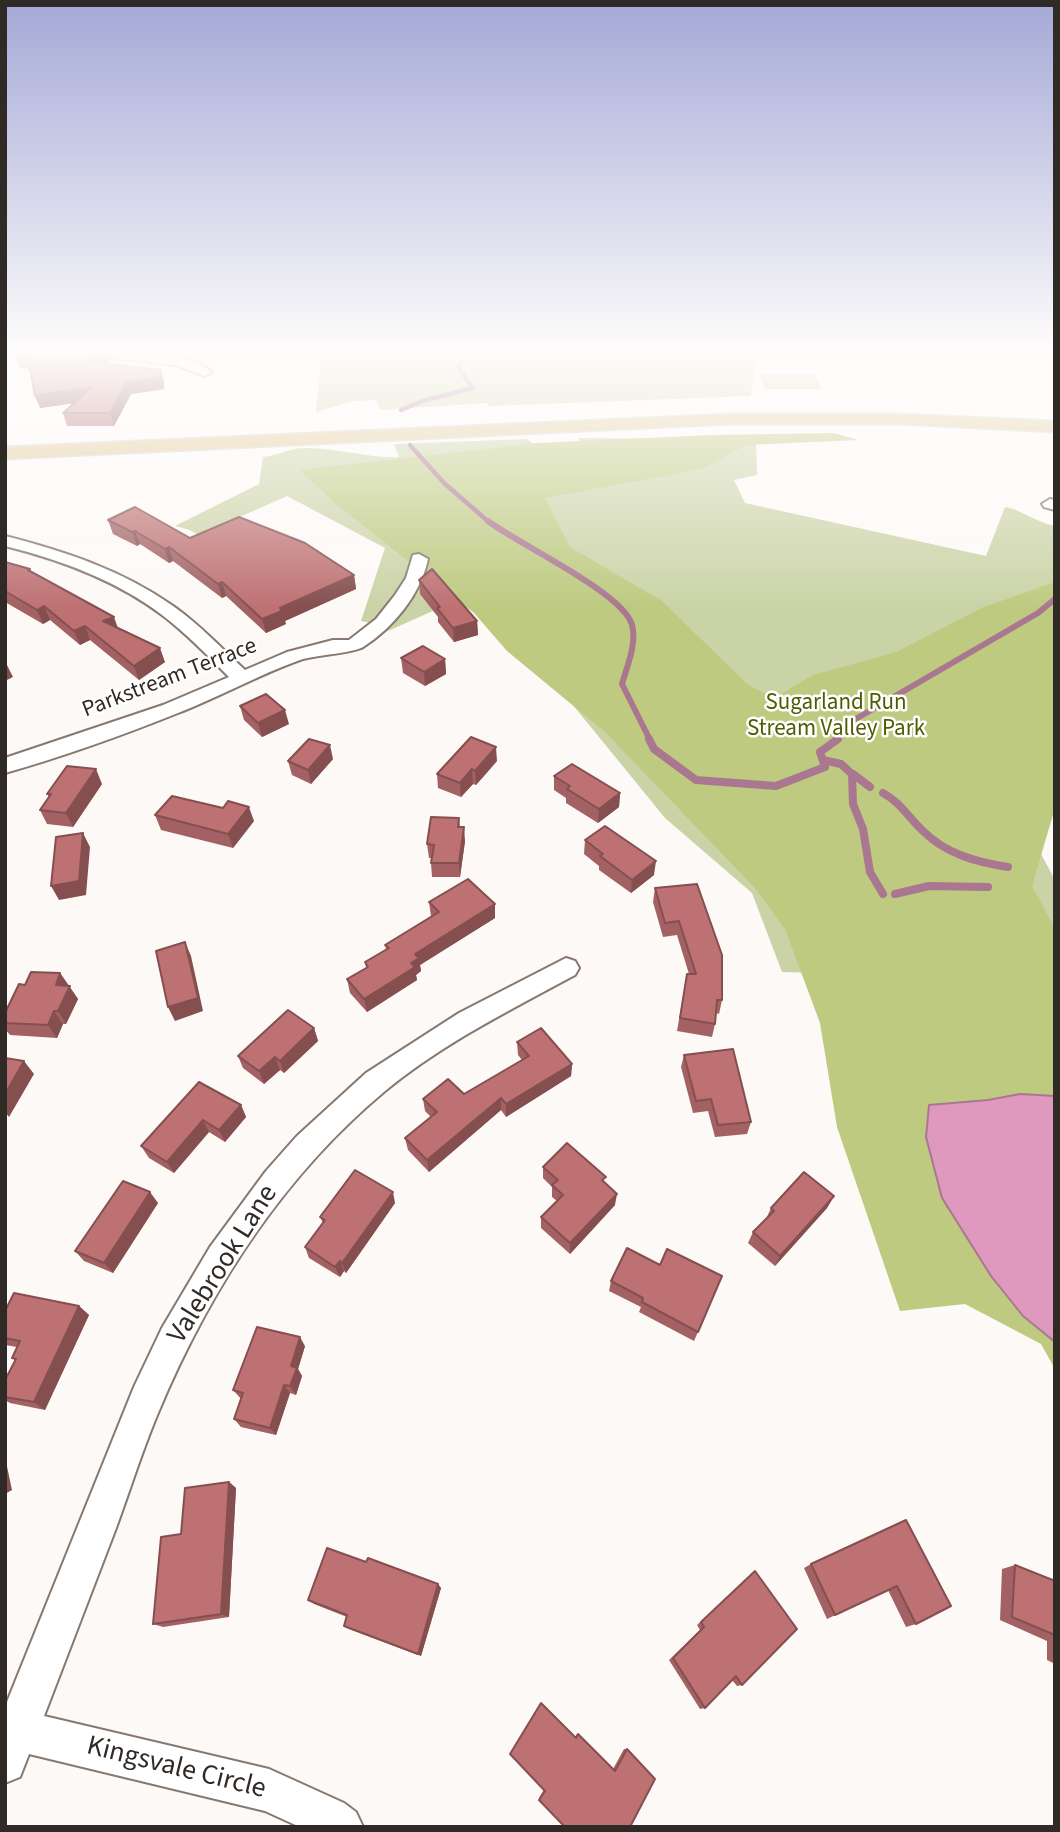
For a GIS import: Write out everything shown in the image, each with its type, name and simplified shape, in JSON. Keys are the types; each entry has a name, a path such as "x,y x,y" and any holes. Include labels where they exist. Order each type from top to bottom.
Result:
{"main road":[{"path":"5,440 99,437"},
{"path":"5,453 243,437"}],"street":[{"path":"5,541 67,558 131,587 170,612 243,679"},
{"name":"Parkstream Terrace","path":"5,766 170,709 313,650 354,645 382,623 402,598 415,578 419,559"},
{"name":"Valebrook Lane","path":"9,1740 153,1383 195,1301 239,1230 299,1156 327,1126 376,1082 425,1046 474,1016 566,968"},
{"name":"Kingsvale Circle","path":"9,1740 269,1790 329,1818 341,1827"}],"green space":[{"name":"Sugarland Run Stream Valley Park","path":"657,437 849,437 858,440 746,445 702,469 545,498 570,547 662,601 748,685 774,698 813,675 896,652 984,607 1055,582 1055,808 1032,886 1055,929 1055,1369 1041,1344 965,1304 900,1311 837,1127 820,1023 785,929 755,888 605,732 507,651 474,613 336,504 300,470 537,443"},
{"name":"Sugarland Run Stream Valley Park","path":"579,438 756,440 757,475 734,480 745,503 986,556 1005,507 1055,526 1055,775 1026,826 1055,880 1055,980 782,972 752,893 665,818 559,688 491,585 388,631 376,624 361,621 385,548 287,496 199,535 175,526 259,484 263,457 291,450 319,448 399,457 394,444 527,439 541,449 580,447"}],"shaded area":[{"path":"1020,1094 1055,1096 1055,1342 1023,1316 991,1276 942,1198 926,1137 929,1105 988,1100"}],"building":[{"path":"135,507 190,538 239,517 305,543 354,575 280,608 282,611 262,619 222,582 218,584 169,547 165,549 135,531 108,520"},
{"path":"5,562 30,569 28,570 114,617 103,621 160,648 134,666 85,626 74,631 44,606 37,610 5,591"},
{"path":"432,569 477,621 453,628 419,580"},
{"path":"423,646 445,659 424,672 401,658"},
{"path":"266,694 285,710 258,723 240,706"},
{"path":"471,737 496,747 475,771 472,769 460,783 437,774"},
{"path":"309,739 330,745 308,770 288,761"},
{"path":"572,764 620,793 599,809 567,789 570,786 554,776"},
{"path":"67,766 96,769 66,813 40,810 51,794 47,794"},
{"path":"172,796 223,808 228,801 249,807 228,834 155,815"},
{"path":"431,817 459,818 458,827 464,827 459,863 431,863 434,845 427,844"},
{"path":"605,826 656,861 632,880 600,856 603,854 585,840"},
{"path":"83,833 79,881 51,886 56,837"},
{"path":"468,879 495,904 415,954 419,958 411,963 415,967 364,999 347,979 368,967 365,962 389,948 385,945 439,912 429,902"},
{"path":"697,884 722,955 722,1000 717,1000 715,1024 680,1018 687,974 696,974 679,921 665,923 655,888"},
{"path":"185,942 198,998 168,1007 156,951"},
{"path":"31,972 60,973 56,985 70,986 58,1011 54,1011 48,1025 5,1023 5,1013 19,984 25,985"},
{"path":"288,1010 314,1028 280,1061 275,1057 259,1071 238,1056"},
{"path":"541,1028 572,1064 506,1104 501,1098 427,1160 405,1138 437,1112 423,1099 448,1079 464,1094 529,1056 517,1042"},
{"path":"733,1049 751,1122 718,1125 711,1099 696,1101 684,1055"},
{"path":"5,1058 24,1061 5,1094"},
{"path":"199,1082 241,1105 219,1130 203,1120 167,1162 141,1146"},
{"path":"567,1143 606,1177 602,1180 617,1194 570,1243 541,1217 563,1195 552,1185 558,1180 543,1167"},
{"path":"355,1170 393,1192 342,1263 340,1261 335,1267 305,1247 325,1220 320,1217"},
{"path":"804,1172 834,1196 780,1256 753,1232 774,1211 771,1208"},
{"path":"123,1181 150,1192 104,1263 75,1251"},
{"path":"627,1248 660,1265 667,1249 722,1276 698,1332 642,1302 643,1298 611,1281"},
{"path":"14,1293 79,1306 34,1402 5,1397 5,1380 16,1359 12,1358 20,1341 5,1338 5,1311"},
{"path":"257,1327 300,1337 291,1366 297,1368 290,1386 284,1385 270,1428 234,1419 243,1393 233,1390"},
{"path":"229,1482 221,1614 153,1624 161,1537 181,1534 185,1488"},
{"path":"906,1520 951,1606 916,1624 897,1586 835,1615 811,1564"},
{"path":"327,1548 366,1562 368,1558 438,1584 418,1654 344,1626 347,1615 308,1600"},
{"path":"1015,1565 1055,1581 1055,1635 1012,1617"},
{"path":"755,1571 797,1629 742,1685 736,1676 705,1708 673,1658 704,1627 701,1622"},
{"path":"541,1703 576,1738 578,1734 615,1771 627,1749 655,1779 630,1827 565,1827 539,1800 545,1791 510,1754"}],"waterway":[{"path":"410,445 444,483 490,523"},
{"path":"488,521 591,584 625,612 632,625 633,640 622,684 650,740"},
{"path":"836,740 854,720 1038,613 1055,599"},
{"path":"649,739 654,749 696,780 776,786 825,767 820,752 838,739"},
{"path":"823,760 841,764 852,774 853,804 863,829 870,872 883,894"},
{"path":"853,774 870,787"},
{"path":"883,793 941,846 973,859 1008,867"},
{"path":"895,894 929,886 988,887"}]}
